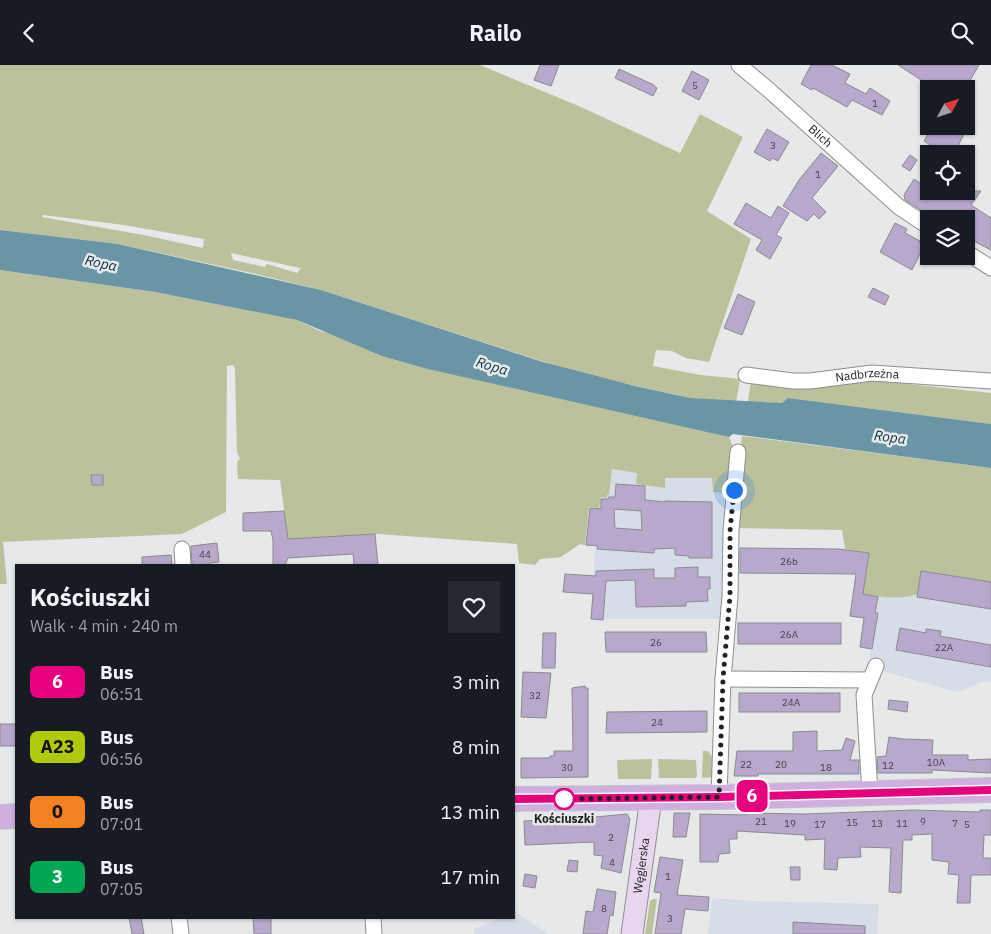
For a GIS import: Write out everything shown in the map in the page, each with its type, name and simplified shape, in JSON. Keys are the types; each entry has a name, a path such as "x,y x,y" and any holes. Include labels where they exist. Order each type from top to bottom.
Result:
{"main road":[{"path":"515,799 719,797 991,790"},
{"name":"Węgierska","path":"632,934 651,798"},
{"path":"0,817 15,816"}],"street":[{"name":"Blich","path":"739,65 900,207 920,221"},
{"path":"975,258 991,268"},
{"name":"Nadbrzeżna","path":"746,375 793,381 810,381 872,373 991,381"},
{"path":"719,797 723,679 730,596 730,531 738,452"},
{"path":"182,549 183,564"},
{"path":"870,793 864,695 876,666"},
{"path":"723,679 870,680"},
{"path":"179,919 181,934"},
{"path":"373,919 374,934"}],"shaded area":[{"path":"612,469 638,473 636,484 665,488 665,478 713,478 726,492 725,619 591,619 595,546 586,545 589,507 607,495"},
{"path":"869,553 991,568 991,682 986,681 957,692 868,667 871,649 860,647 868,595 863,594"},
{"path":"712,898 752,901 879,904 877,934 708,934"},
{"path":"515,912 548,934 474,934 474,929 498,919 515,919"}],"green space":[{"path":"0,65 480,65 581,107 680,153 700,114 743,137 707,211 751,239 709,362 686,358 672,351 656,350 653,366 701,375 740,379 736,402 690,398 579,373 321,290 252,273 118,244 0,230","holes":["43,215 124,225 204,239 203,248 149,236 42,217","231,253 300,268 301,268 297,273 267,264 265,267 233,260"]},
{"path":"0,270 155,292 297,320 320,331 729,437 733,447 726,513 726,493 713,492 712,478 665,478 665,488 636,484 637,473 612,469 609,495 607,495 607,498 601,497 599,508 589,507 585,545 580,544 561,557 540,559 535,565 519,563 517,544 378,534 288,539 280,480 238,479 237,462 240,459 237,452 235,368 233,365 227,366 226,512 182,534 3,542 7,584 0,584"},
{"path":"751,380 870,380 991,393 991,424 788,398 782,403 748,402"},
{"path":"742,436 991,468 991,582 922,571 918,594 884,597 863,594 869,553 845,549 842,530 731,528"},
{"path":"703,751 708,751 713,758 712,777 702,778"},
{"path":"652,759 651,779 618,779 617,760"},
{"path":"658,759 696,760 697,776 695,778 659,778"},
{"path":"657,899 652,934 645,934 650,901"}],"water":[{"name":"Ropa","path":"0,230 118,244 321,290 543,362 690,398 782,403 788,398 991,424 991,468 733,434 729,437 428,369 382,356 297,320 155,292 0,270"}],"building":[{"path":"540,65 559,65 551,86 534,80"},
{"path":"811,65 832,65 850,74 845,83 866,94 870,88 890,101 882,115 852,100 847,107 813,88 812,90 801,84"},
{"path":"898,65 979,65 970,80 921,80"},
{"path":"619,69 654,85 657,88 653,96 615,78"},
{"path":"692,71 709,80 699,100 682,91"},
{"path":"767,129 789,142 778,161 772,158 770,161 754,152"},
{"path":"928,135 964,135 958,145 930,145 924,141"},
{"path":"821,153 838,166 812,198 826,212 819,219 814,214 807,221 783,206 799,180"},
{"path":"910,155 917,160 910,171 902,166"},
{"path":"914,179 920,183 920,200 975,200 971,205 991,218 991,250 975,242 975,210 921,210 905,200 904,195"},
{"path":"975,191 981,191 975,199"},
{"path":"746,203 771,218 778,206 789,213 776,235 782,238 770,259 756,250 762,240 734,224"},
{"path":"895,223 907,229 905,233 920,241 920,254 912,270 880,252"},
{"path":"873,288 889,296 885,305 868,297"},
{"path":"738,294 755,302 742,335 724,328"},
{"path":"91,475 103,475 103,485 92,485"},
{"path":"616,484 645,486 645,500 712,502 712,558 689,558 689,556 675,555 675,548 654,549 654,553 597,549 598,546 586,545 590,508 601,509 601,499 615,497","holes":["614,509 641,511 642,530 615,528"]},
{"path":"284,511 288,539 375,534 378,564 354,564 353,554 288,558 285,564 273,564 271,531 243,531 243,513"},
{"path":"217,543 219,562 192,564 191,546"},
{"path":"740,548 839,549 869,553 863,594 878,597 875,613 878,613 872,649 860,647 864,618 850,616 856,574 740,573"},
{"path":"171,555 172,564 142,564 142,557"},
{"path":"698,567 698,577 710,577 710,589 707,589 708,601 686,602 686,606 636,607 635,580 606,581 603,620 591,619 593,594 563,592 565,574 596,576 596,571 654,569 654,578 675,578 675,568"},
{"path":"921,571 991,582 991,609 917,597"},
{"path":"738,623 841,623 841,644 738,644"},
{"path":"900,628 926,633 926,629 941,631 940,636 991,645 991,667 896,650"},
{"path":"605,632 706,632 707,652 606,652"},
{"path":"543,633 556,633 555,668 542,668"},
{"path":"523,672 551,673 546,718 521,717"},
{"path":"585,686 585,688 588,688 588,777 521,778 521,758 550,758 550,756 554,756 554,751 573,751 572,688"},
{"path":"739,693 840,693 840,712 739,712"},
{"path":"889,700 908,702 907,712 888,709"},
{"path":"707,711 707,732 606,733 607,712"},
{"path":"0,724 15,724 15,746 0,746"},
{"path":"817,731 817,751 842,750 846,738 855,741 850,760 859,760 859,774 758,774 758,776 734,776 737,751 793,751 793,732"},
{"path":"889,737 933,740 932,755 968,755 968,760 991,759 991,773 932,770 932,773 878,773 877,757 886,756"},
{"path":"913,810 980,812 980,810 991,810 991,835 984,835 983,858 991,858 991,875 971,875 970,903 957,903 959,875 948,874 949,862 932,860 932,834 912,835 912,840 903,840 901,893 889,892 891,848 860,847 861,857 838,858 837,870 824,869 825,839 805,840 805,835 737,831 737,839 729,839 730,853 719,854 718,862 700,862 700,814 805,814"},
{"path":"674,813 690,813 686,837 673,837"},
{"path":"627,814 630,819 621,873 601,868 603,856 594,855 594,842 525,845 524,821 595,818"},
{"path":"660,857 683,860 677,895 709,897 708,911 685,909 681,934 655,934 661,893 654,892"},
{"path":"569,860 578,861 577,872 567,871"},
{"path":"790,867 800,867 800,880 791,880"},
{"path":"525,874 537,876 535,888 523,886"},
{"path":"597,889 616,892 613,916 610,915 607,934 583,934 586,911 593,912"},
{"path":"129,919 141,919 144,934 132,934"},
{"path":"253,919 271,919 271,934 254,934"},
{"path":"793,922 865,926 865,934 793,934"}],"bus line":[{"name":"6","path":"515,799 719,797 991,790"}],"place":[{"name":"Kościuszki","path":"564,799"}],"route":[{"path":"564,799 719,797 723,679 730,596 730,531 734,490"}]}
